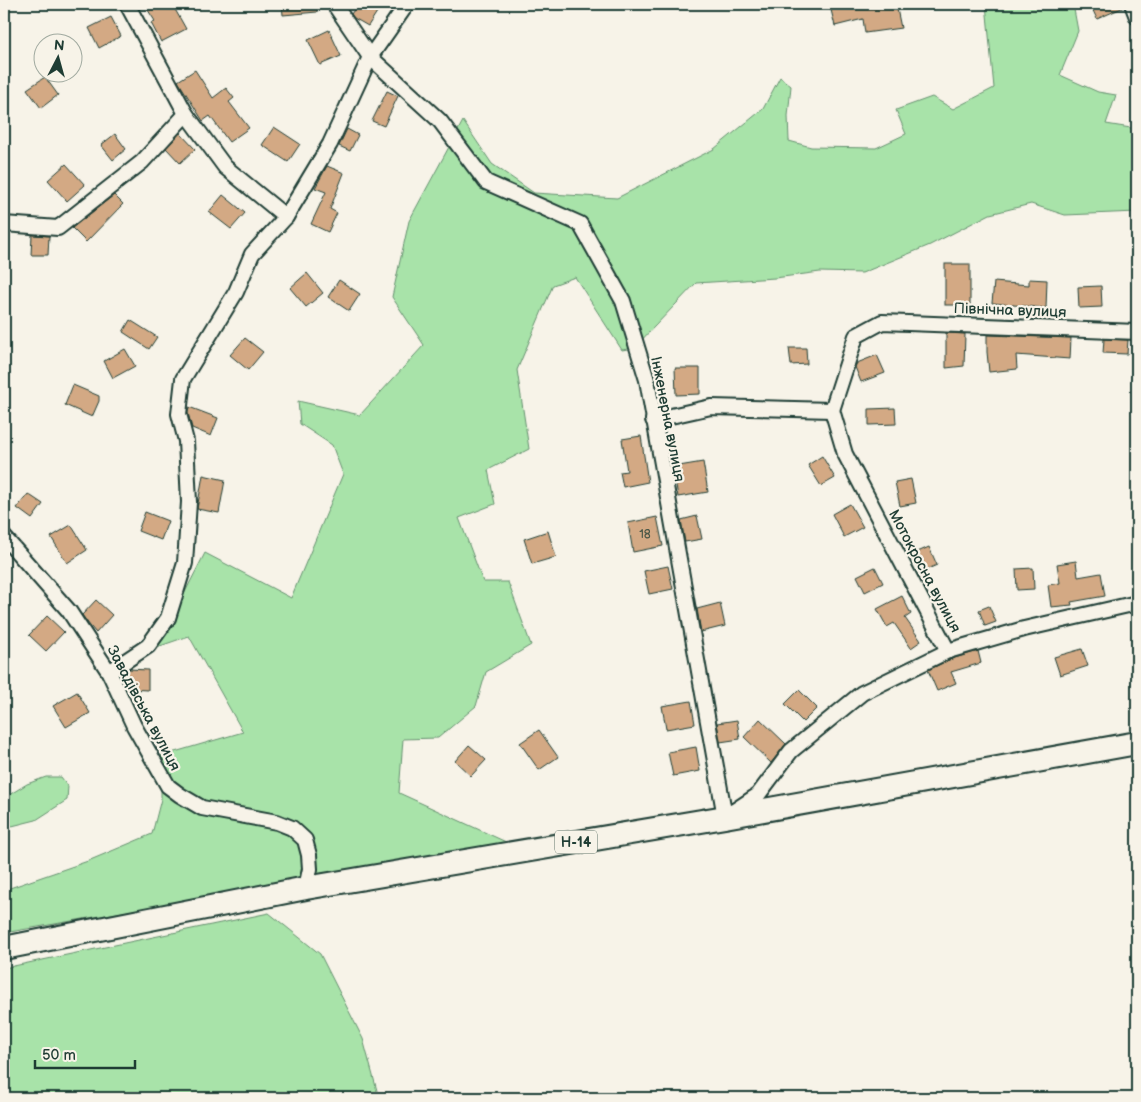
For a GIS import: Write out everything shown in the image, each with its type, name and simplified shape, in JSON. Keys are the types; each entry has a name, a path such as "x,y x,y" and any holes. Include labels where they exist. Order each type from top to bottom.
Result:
{"main road":[{"name":"Н-14","path":"10,947 306,888 725,817 1137,743"}],"street":[{"path":"127,4 186,114 225,167 286,217"},
{"name":"Інженерна вулиця","path":"334,4 370,57 440,121 486,182 580,224 623,301 647,380 725,817"},
{"path":"109,672 148,646 168,618 185,563 189,502 186,441 179,414 182,379 236,292 252,254 286,217 330,144 370,57 407,4"},
{"path":"1132,4 1137,17"},
{"path":"4,224 58,228 142,162 186,114"},
{"name":"Північна вулиця","path":"832,410 856,336 882,322 1137,332"},
{"path":"653,420 711,407 832,410"},
{"name":"Мотокросна вулиця","path":"832,410 845,454 948,651 1024,629 1137,603"},
{"name":"Завадівська вулиця","path":"4,537 69,611 109,672 134,726 168,786 202,808 277,822 292,828 305,840 309,854 310,868 306,888"},
{"path":"725,817 758,795 791,751 862,693 948,651"}],"green space":[{"path":"986,4 1073,4 1078,31 1060,75 1098,92 1116,95 1106,124 1137,129 1137,212 1065,215 1031,204 990,214 930,245 862,273 820,272 775,278 696,283 634,348 622,350 575,277 553,285 517,370 529,449 488,470 495,504 459,518 483,582 508,582 531,645 486,672 476,706 438,738 403,739 399,793 506,842 4,933 4,890 88,861 152,834 161,799 161,756 243,732 189,636 157,647 205,553 291,598 343,474 332,445 300,424 298,401 360,415 424,345 392,297 409,221 463,121 492,164 534,193 617,198 714,149 763,109 780,77 791,86 788,116 789,141 811,147 876,148 906,134 896,110 932,97 953,109 994,88"},
{"path":"46,777 61,777 68,786 67,800 36,820 4,828 4,798 27,784"},
{"path":"269,913 320,954 363,1039 379,1098 4,1098 4,968"}],"building":[{"path":"144,4 172,4 186,29 161,42 151,23 155,21"},
{"path":"282,4 317,4 317,12 283,15"},
{"path":"358,4 364,4 377,12 368,26 354,18 351,14"},
{"path":"865,4 896,4 901,28 865,33 863,19 835,26 831,10"},
{"path":"1090,4 1123,4 1124,7 1097,19"},
{"path":"111,17 121,36 99,48 89,28"},
{"path":"329,30 341,56 320,65 308,40"},
{"path":"195,70 213,98 226,88 234,98 229,102 249,128 229,142 210,116 203,121 178,81"},
{"path":"38,82 49,82 58,95 41,108 27,89"},
{"path":"387,91 398,96 384,126 372,121"},
{"path":"274,127 300,144 288,162 262,145"},
{"path":"347,129 358,135 350,151 339,146"},
{"path":"180,133 195,149 180,163 166,148"},
{"path":"115,134 126,149 113,160 101,145"},
{"path":"66,164 85,185 67,201 48,180"},
{"path":"327,166 344,173 330,209 337,213 328,232 311,224 326,192 315,188"},
{"path":"114,195 123,204 86,242 72,228"},
{"path":"223,195 245,213 231,229 209,212"},
{"path":"32,235 49,236 48,255 31,255"},
{"path":"945,264 970,264 970,305 945,305"},
{"path":"307,273 323,293 306,307 290,288"},
{"path":"1029,279 1047,280 1046,308 992,303 994,282 1029,285"},
{"path":"339,280 360,294 349,311 328,297"},
{"path":"1101,286 1102,307 1079,308 1078,287"},
{"path":"130,320 157,337 149,349 123,332"},
{"path":"946,333 965,334 964,366 946,368"},
{"path":"987,335 1071,338 1070,359 1016,355 1017,369 989,372"},
{"path":"245,338 263,352 248,370 230,355"},
{"path":"1104,339 1128,340 1127,354 1103,353"},
{"path":"789,348 806,348 807,364 791,365"},
{"path":"125,349 135,366 113,378 104,361"},
{"path":"877,355 885,373 861,382 855,367 857,363"},
{"path":"675,368 700,368 700,394 676,395"},
{"path":"73,385 99,396 99,401 92,417 65,405"},
{"path":"189,407 218,418 211,436 192,428 188,413"},
{"path":"895,408 896,424 869,425 869,409"},
{"path":"641,436 648,482 623,487 620,472 627,471 622,439"},
{"path":"822,456 835,478 821,486 808,465"},
{"path":"703,462 708,492 678,497 673,467"},
{"path":"203,475 225,480 219,513 197,509"},
{"path":"911,479 916,503 900,506 895,482"},
{"path":"28,494 43,504 32,519 17,508"},
{"path":"850,504 863,527 844,537 832,514"},
{"path":"145,512 168,521 161,540 138,531"},
{"path":"697,516 702,539 685,542 681,520"},
{"path":"657,517 663,546 633,552 628,523"},
{"path":"71,525 87,550 67,563 51,537"},
{"path":"548,531 556,557 532,564 524,539"},
{"path":"929,547 937,565 921,572 913,554"},
{"path":"1076,561 1078,577 1101,573 1105,596 1071,602 1072,605 1051,607 1048,585 1060,583 1057,564"},
{"path":"668,566 673,589 649,594 644,571"},
{"path":"875,567 883,583 865,592 857,576"},
{"path":"1033,568 1034,589 1017,590 1016,569"},
{"path":"902,596 911,614 905,618 921,641 911,648 894,623 887,627 877,609"},
{"path":"96,600 112,615 96,633 82,615"},
{"path":"720,603 725,626 701,632 697,609"},
{"path":"989,606 996,622 985,626 979,610"},
{"path":"47,616 64,632 46,651 29,635"},
{"path":"1082,649 1088,666 1060,675 1054,657"},
{"path":"978,651 981,663 951,672 956,683 937,691 928,670 951,659"},
{"path":"129,669 148,670 148,690 126,689 126,671"},
{"path":"799,690 817,708 803,722 785,704"},
{"path":"77,692 90,713 66,727 53,706"},
{"path":"691,701 695,724 666,729 662,706"},
{"path":"760,719 786,744 771,763 744,737"},
{"path":"737,720 740,739 720,742 717,723"},
{"path":"539,730 558,757 539,770 520,743"},
{"path":"469,745 486,760 471,776 455,761"},
{"path":"696,747 700,771 673,776 668,752"}]}
